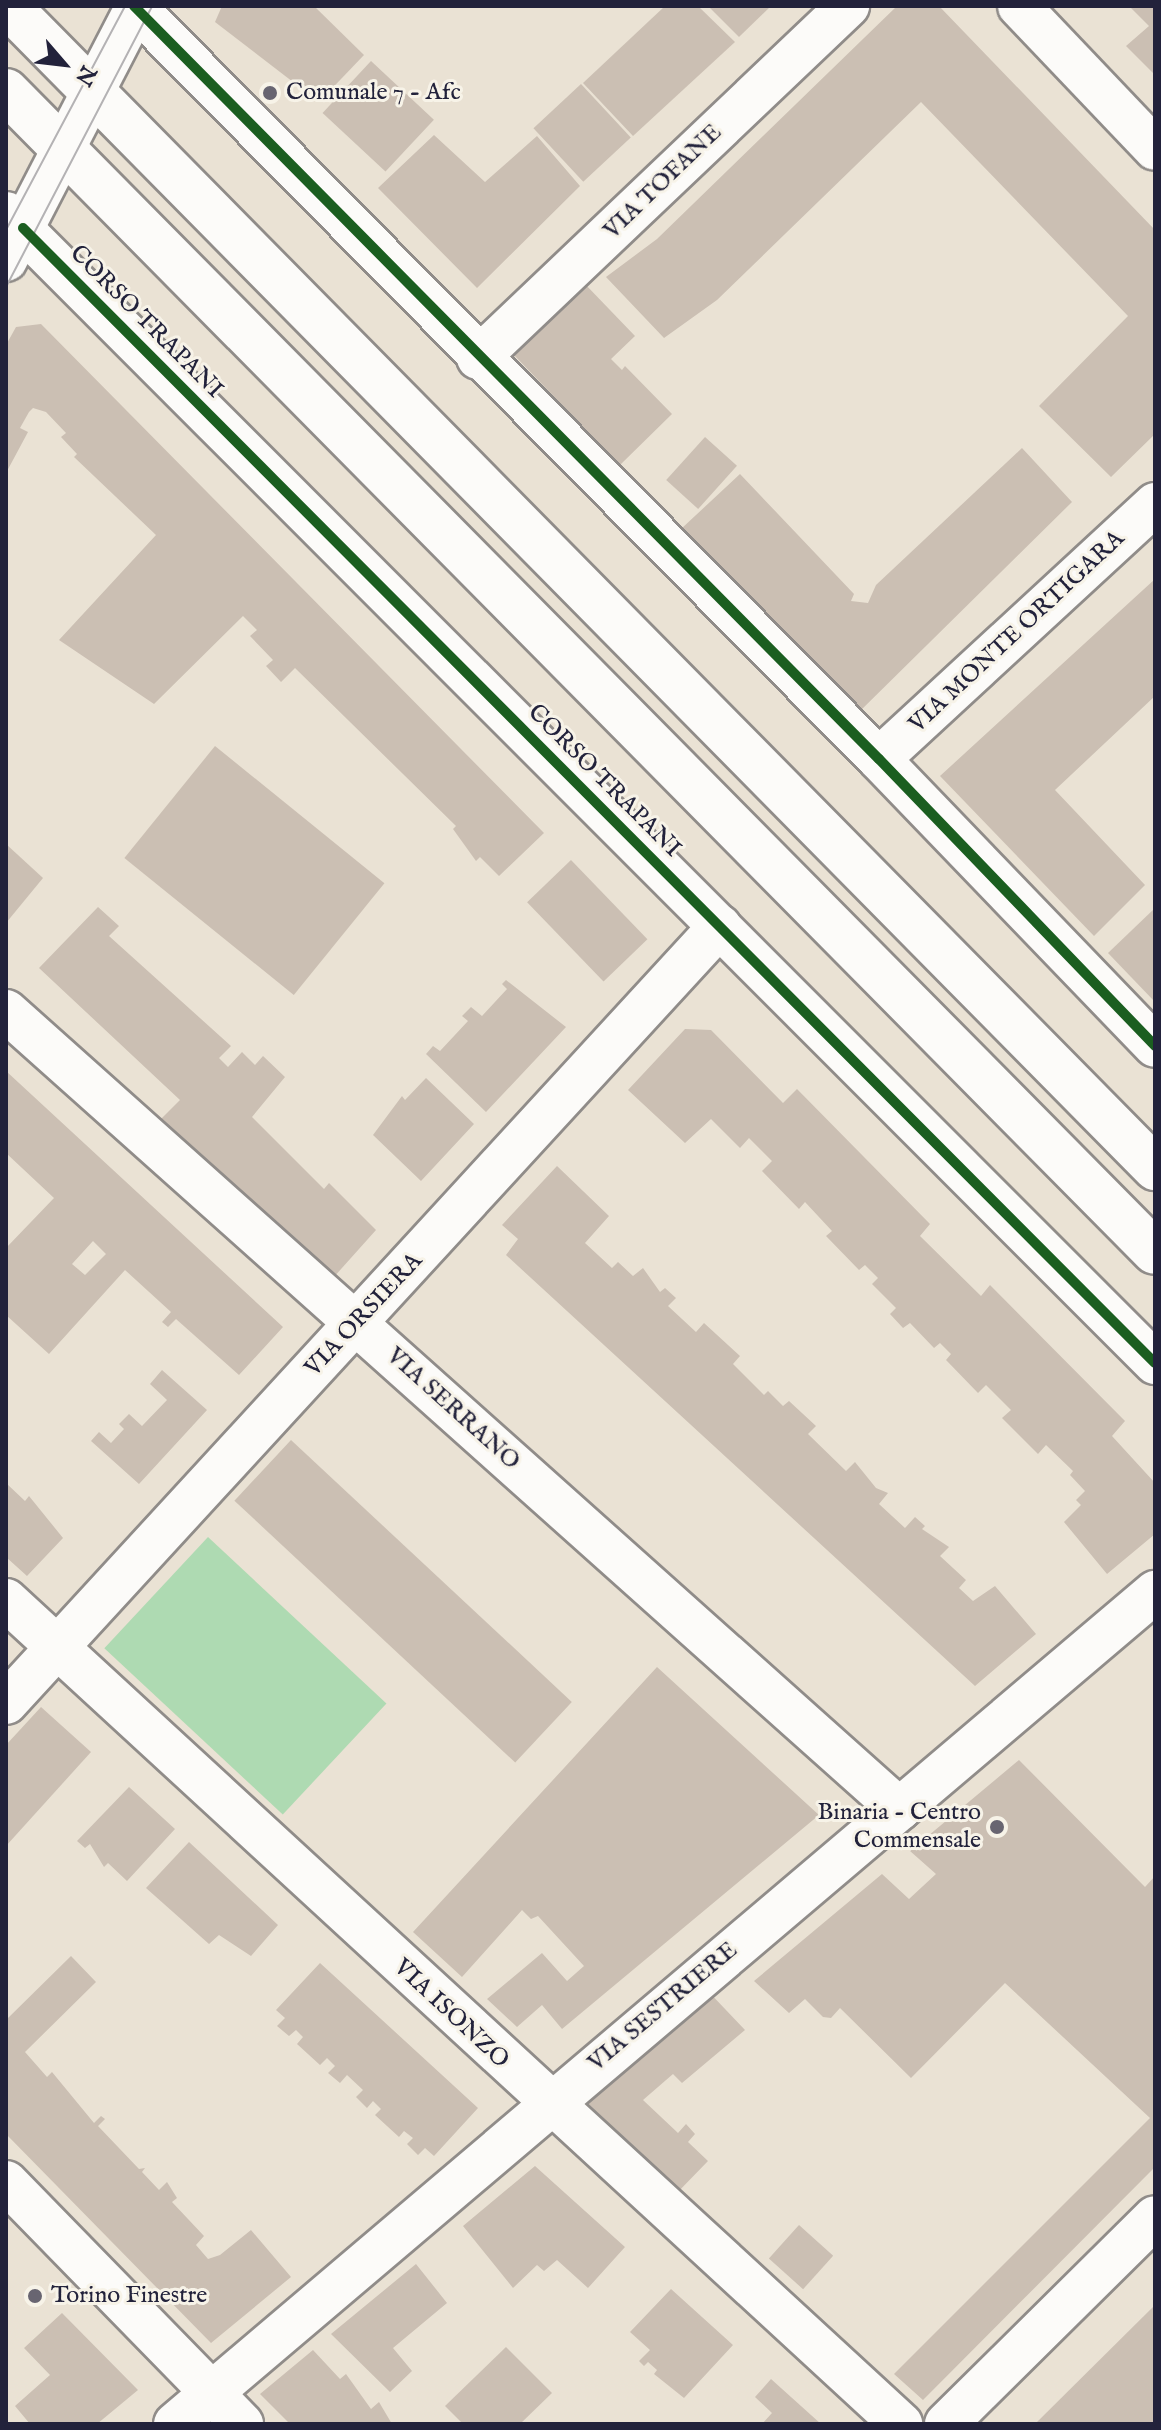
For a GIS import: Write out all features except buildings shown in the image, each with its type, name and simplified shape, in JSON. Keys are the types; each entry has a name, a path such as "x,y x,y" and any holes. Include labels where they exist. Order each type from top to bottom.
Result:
{"main road":[{"path":"8,6 1155,1168"},
{"path":"6,91 1155,1252"}],"street":[{"name":"VIA TOFANE","path":"478,358 848,6"},
{"path":"1019,6 1155,149"},
{"path":"12,233 94,93 135,7 478,358 879,759 1155,1046"},
{"name":"CORSO TRAPANI","path":"12,233 720,926 1155,1363"},
{"name":"VIA MONTE ORTIGARA","path":"879,759 1155,504"},
{"name":"VIA ORSIERA","path":"6,1703 720,926"},
{"name":"VIA SERRANO","path":"6,1011 899,1809"},
{"name":"VIA SESTRIERE","path":"175,2424 1155,1592"},
{"name":"VIA ISONZO","path":"6,1600 549,2105 901,2424"},
{"path":"6,2182 242,2424"},
{"path":"946,2424 1155,2217"}],"green space":[{"path":"208,1537 386,1703 283,1815 104,1648"}],"tram line":[{"path":"6,230 125,6"},
{"path":"6,287 152,6"}],"cycle path":[{"path":"134,6 879,759 1155,1046"},
{"path":"23,228 1155,1363"}],"place":[{"name":"Comunale 7 - Afc","path":"270,93"},
{"name":"Binaria - Centro Commensale","path":"997,1827"},
{"name":"Torino Finestre","path":"35,2296"}]}
